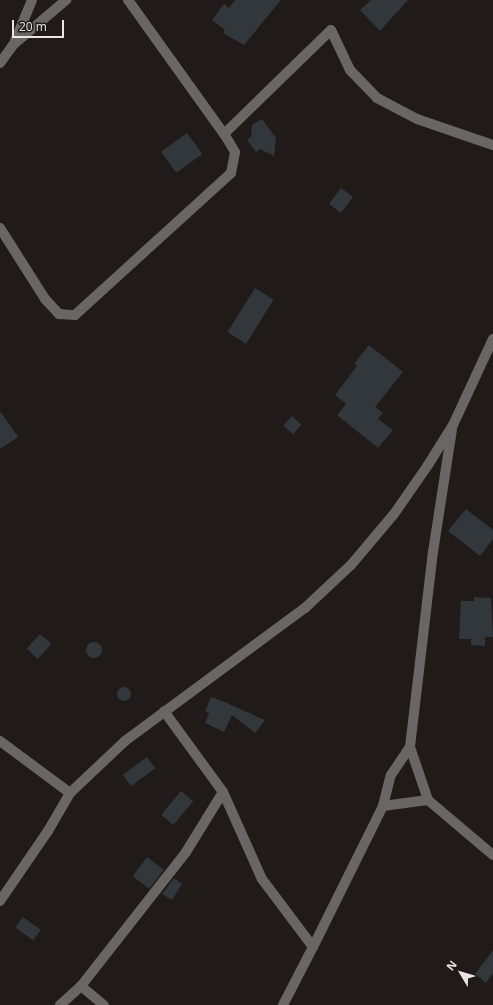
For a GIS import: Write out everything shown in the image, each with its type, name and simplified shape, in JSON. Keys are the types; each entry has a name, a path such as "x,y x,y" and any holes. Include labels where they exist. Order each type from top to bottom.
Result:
{"street":[{"path":"0,63 13,45 32,0"},
{"path":"13,45 66,0"},
{"path":"0,228 45,300 59,314 75,315 231,172 235,152 224,134 128,0"},
{"path":"224,134 330,30 350,70 377,98 417,119 493,145"},
{"path":"0,901 48,831 70,793 124,741 293,617 351,565 394,514 453,425 493,339"},
{"path":"453,425 433,552 410,747 428,800 493,855"},
{"path":"164,711 223,792 262,879 313,948"},
{"path":"0,741 70,793"},
{"path":"283,1005 313,948 383,806 391,776 410,747"},
{"path":"60,1005 81,986 186,852 223,792"},
{"path":"383,806 428,800"},
{"path":"81,986 104,1005"}],"building":[{"path":"235,0 281,0 244,45 223,33 225,30 212,20 224,4 229,8"},
{"path":"371,0 408,0 380,31 360,10"},
{"path":"262,119 276,138 274,156 260,149 256,152 247,140 251,137 252,125"},
{"path":"187,133 202,154 176,173 161,152"},
{"path":"341,188 353,197 341,213 329,204"},
{"path":"255,288 274,300 246,344 227,332"},
{"path":"369,345 403,372 375,407 383,413 378,419 393,430 378,448 337,415 346,404 335,395 357,366 354,364"},
{"path":"0,411 18,437 0,449"},
{"path":"292,416 302,425 293,434 283,426"},
{"path":"466,509 493,530 493,539 480,556 448,531"},
{"path":"474,597 491,598 493,637 485,637 485,646 471,645 471,639 459,639 461,601 474,601"},
{"path":"40,634 51,644 38,659 27,649"},
{"path":"94,642 101,647 102,650 97,657 94,658 87,653 86,650 91,643"},
{"path":"124,687 129,689 131,694 129,699 124,701 119,699 117,694 119,689"},
{"path":"211,697 265,720 255,733 232,715 224,732 205,723 209,713 205,711"},
{"path":"147,757 155,768 131,786 123,775"},
{"path":"181,791 193,801 173,825 161,815"},
{"path":"147,857 164,870 149,889 133,876"},
{"path":"174,878 182,884 172,900 162,894"},
{"path":"23,917 41,930 33,940 15,928"},
{"path":"493,950 493,973 486,983 475,974"}]}
